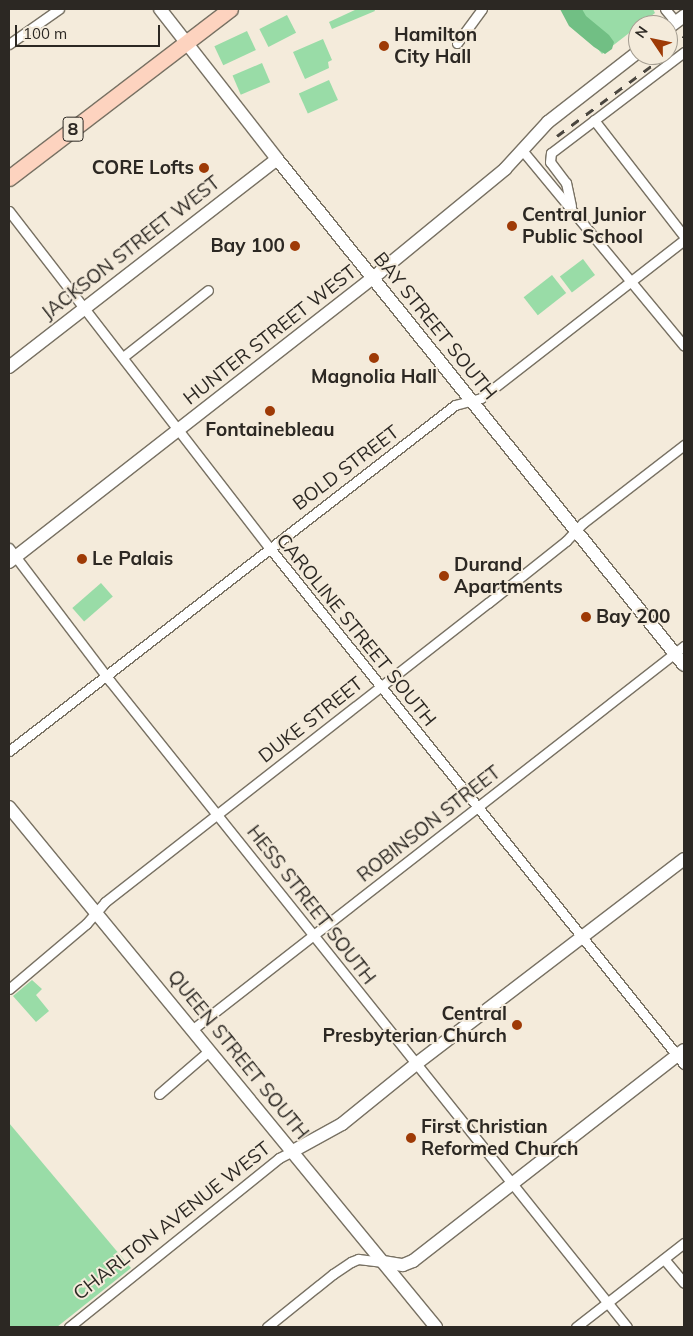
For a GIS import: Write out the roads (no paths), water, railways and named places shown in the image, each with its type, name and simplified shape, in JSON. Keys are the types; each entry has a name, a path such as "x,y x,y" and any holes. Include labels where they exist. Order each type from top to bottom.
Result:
{"main road":[{"name":"8","path":"9,178 230,9"}],"street":[{"path":"9,44 59,9"},
{"name":"BAY STREET SOUTH","path":"160,9 277,159 575,531 679,649 684,665"},
{"path":"457,43 482,9"},
{"path":"571,208 566,184 552,166 549,157 555,149 684,52"},
{"name":"HUNTER STREET WEST","path":"11,556 178,431 372,278 505,169 548,122 628,60"},
{"path":"594,120 684,236"},
{"path":"522,150 633,281 684,346"},
{"name":"JACKSON STREET WEST","path":"9,367 277,159"},
{"name":"CAROLINE STREET SOUTH","path":"9,212 269,547 583,938 682,1056"},
{"name":"BOLD STREET","path":"9,751 105,674 455,405 481,398 684,240"},
{"path":"123,357 208,290"},
{"name":"DUKE STREET","path":"9,989 86,924 105,902 488,603 684,445"},
{"name":"HESS STREET SOUTH","path":"11,556 626,1327"},
{"name":"ROBINSON STREET","path":"193,1029 679,649"},
{"name":"QUEEN STREET SOUTH","path":"9,807 436,1327"},
{"name":"CHARLTON AVENUE WEST","path":"69,1327 279,1158 342,1124 416,1064 684,859"},
{"path":"158,1094 210,1050"},
{"path":"267,1327 333,1274 351,1262 358,1259 408,1264 682,1056"},
{"path":"576,1327 684,1243"},
{"path":"664,1258 684,1284"}],"railway":[{"path":"678,41 684,37"},
{"path":"557,136 653,65"}],"place":[{"name":"Hamilton City Hall","path":"384,46"},
{"name":"CORE Lofts","path":"204,168"},
{"name":"Central Junior Public School","path":"512,226"},
{"name":"Bay 100","path":"295,246"},
{"name":"Magnolia Hall","path":"374,358"},
{"name":"Fontainebleau","path":"270,411"},
{"name":"Le Palais","path":"82,559"},
{"name":"Durand Apartments","path":"444,576"},
{"name":"Bay 200","path":"586,617"},
{"name":"Central Presbyterian Church","path":"517,1025"},
{"name":"First Christian Reformed Church","path":"411,1138"}]}
